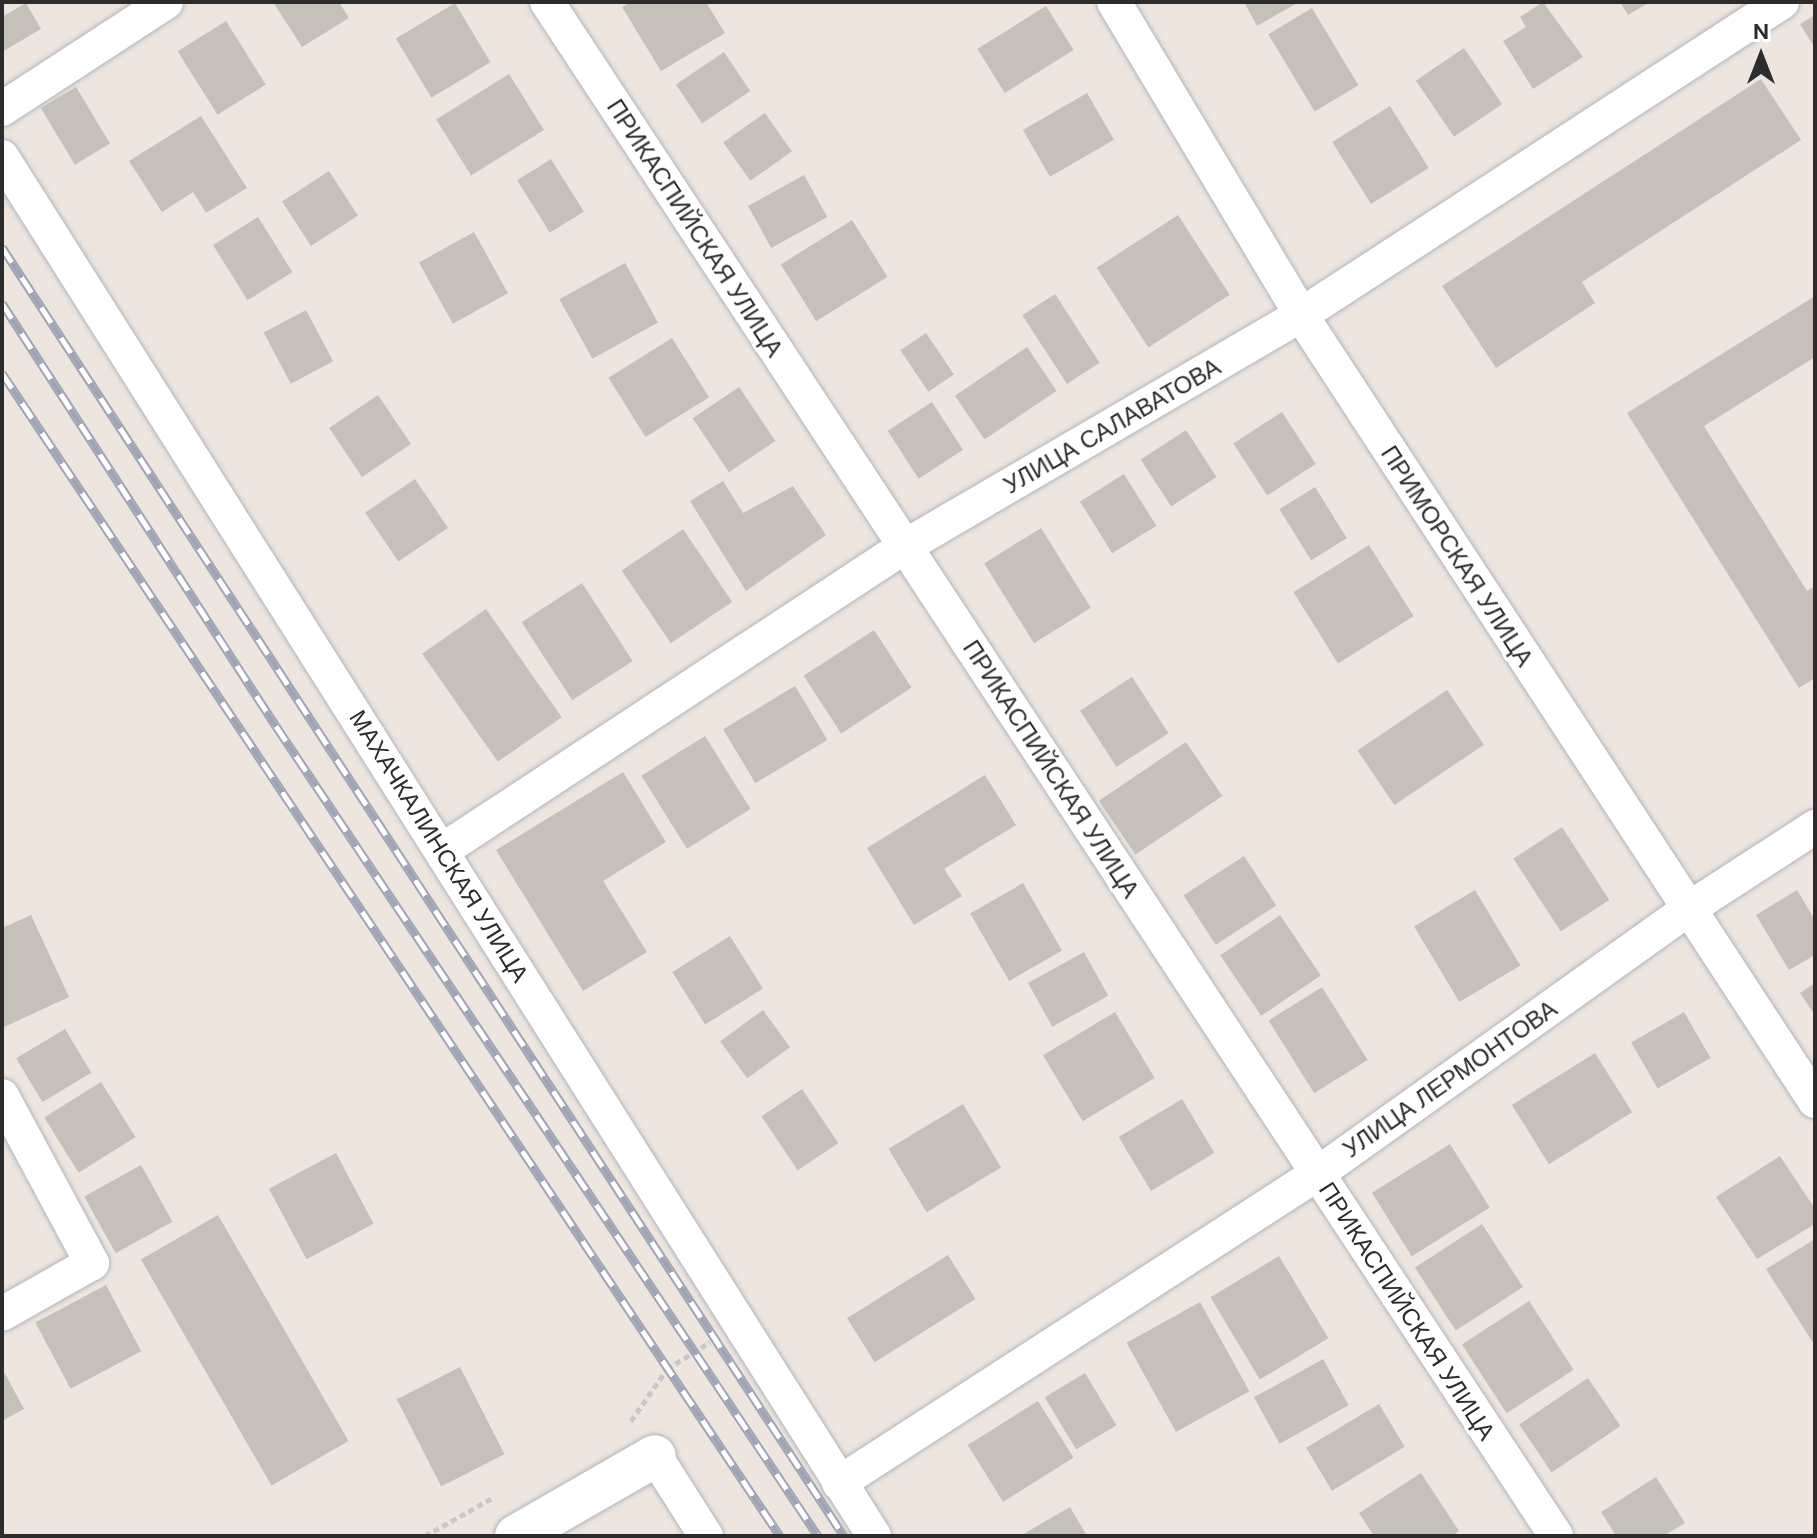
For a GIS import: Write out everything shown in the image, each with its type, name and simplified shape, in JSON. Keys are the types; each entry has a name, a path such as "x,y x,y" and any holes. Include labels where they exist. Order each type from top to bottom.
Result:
{"street":[{"path":"2,109 166,2"},
{"name":"ПРИКАСПИЙСКАЯ УЛИЦА","path":"547,2 1556,1536"},
{"name":"ПРИМОРСКАЯ УЛИЦА","path":"1114,2 1301,315 1687,910 1815,1101"},
{"name":"УЛИЦА САЛАВАТОВА","path":"443,850 904,547 1301,315 1762,8"},
{"name":"МАХАЧКАЛИНСКАЯ УЛИЦА","path":"2,157 874,1536"},
{"name":"УЛИЦА ЛЕРМОНТОВА","path":"839,1483 1317,1174 1687,910 1815,827"},
{"path":"2,1096 92,1263 2,1314"},
{"path":"516,1536 641,1442 706,1536"}],"path":[{"path":"641,1442 667,1369 717,1338"}],"building":[{"path":"273,2 339,2 349,18 302,47"},
{"path":"631,2 706,2 725,33 661,71 622,7"},
{"path":"1244,2 1299,2 1257,26"},
{"path":"1543,2 1583,57 1533,89 1503,41 1526,27 1520,17"},
{"path":"1620,2 1650,2 1628,15"},
{"path":"26,3 41,29 2,52 2,17"},
{"path":"455,3 491,62 431,98 396,39"},
{"path":"1046,6 1074,50 1005,93 977,49"},
{"path":"1312,8 1358,85 1315,111 1268,34"},
{"path":"1815,15 1815,48 1800,24"},
{"path":"226,21 266,85 217,115 178,51"},
{"path":"1464,48 1502,104 1454,137 1416,80"},
{"path":"724,52 750,91 702,123 676,84"},
{"path":"509,74 544,130 471,176 436,120"},
{"path":"1761,79 1801,140 1582,282 1595,303 1496,368 1442,286"},
{"path":"76,87 110,144 75,165 41,108"},
{"path":"1087,93 1114,140 1050,177 1023,130"},
{"path":"1390,106 1429,168 1371,204 1332,142"},
{"path":"765,113 792,152 750,181 723,142"},
{"path":"201,116 247,188 206,213 193,192 162,212 129,161"},
{"path":"551,159 584,212 550,233 517,180"},
{"path":"329,171 358,215 311,246 282,201"},
{"path":"804,175 827,217 771,248 748,206"},
{"path":"1178,215 1230,295 1148,348 1097,268"},
{"path":"258,217 292,272 247,300 213,245"},
{"path":"852,220 888,277 816,321 781,265"},
{"path":"474,232 508,293 453,324 419,263"},
{"path":"625,263 658,322 592,359 559,299"},
{"path":"1055,294 1100,363 1067,384 1022,315"},
{"path":"1815,296 1815,357 1704,426 1807,591 1815,586 1815,678 1799,688 1627,413"},
{"path":"306,310 333,361 291,384 264,333"},
{"path":"926,333 954,374 928,392 900,350"},
{"path":"672,338 709,397 645,437 608,378"},
{"path":"1027,347 1057,391 985,440 955,396"},
{"path":"739,387 775,441 729,472 693,418"},
{"path":"378,395 411,444 362,477 329,428"},
{"path":"932,402 963,450 919,479 888,431"},
{"path":"1282,412 1316,464 1267,496 1233,444"},
{"path":"1186,430 1216,477 1171,506 1141,459"},
{"path":"1124,474 1156,526 1112,553 1080,502"},
{"path":"415,479 448,528 398,561 365,513"},
{"path":"723,481 743,513 793,486 826,535 746,591 690,501"},
{"path":"1315,487 1347,538 1311,560 1279,509"},
{"path":"1041,528 1091,608 1034,643 984,564"},
{"path":"683,529 732,602 671,643 622,570"},
{"path":"1369,545 1414,616 1338,663 1294,592"},
{"path":"582,583 633,661 572,700 522,622"},
{"path":"486,609 562,717 498,762 422,654"},
{"path":"874,630 912,688 841,734 804,676"},
{"path":"1132,677 1168,733 1116,767 1080,711"},
{"path":"795,686 827,740 755,783 723,729"},
{"path":"1447,690 1484,745 1394,805 1357,750"},
{"path":"705,736 751,809 687,849 641,776"},
{"path":"1186,742 1222,796 1135,855 1099,801"},
{"path":"623,772 666,842 603,881 647,952 583,991 496,850"},
{"path":"985,775 1016,825 944,869 962,896 914,925 867,848"},
{"path":"1562,827 1609,900 1561,932 1513,859"},
{"path":"1244,856 1276,905 1216,945 1184,895"},
{"path":"1023,883 1062,951 1009,981 970,914"},
{"path":"1475,890 1520,965 1459,1002 1414,927"},
{"path":"1797,890 1815,920 1815,955 1789,970 1756,915"},
{"path":"31,915 69,997 2,1028 2,928"},
{"path":"1280,915 1321,976 1261,1016 1220,955"},
{"path":"730,936 763,989 705,1025 672,972"},
{"path":"1084,952 1108,996 1052,1027 1028,983"},
{"path":"1815,983 1815,1015 1800,993"},
{"path":"1322,987 1368,1060 1314,1093 1269,1020"},
{"path":"763,1010 790,1047 747,1078 720,1041"},
{"path":"1115,1012 1155,1078 1083,1121 1043,1055"},
{"path":"1684,1012 1710,1058 1658,1088 1631,1042"},
{"path":"65,1029 91,1073 42,1102 16,1058"},
{"path":"1595,1053 1632,1112 1549,1164 1512,1105"},
{"path":"101,1082 135,1137 79,1173 44,1118"},
{"path":"802,1089 838,1143 798,1170 761,1116"},
{"path":"1182,1099 1214,1153 1151,1191 1119,1137"},
{"path":"963,1104 1001,1167 927,1212 888,1149"},
{"path":"1450,1144 1490,1208 1412,1256 1372,1193"},
{"path":"336,1153 374,1224 306,1259 269,1189"},
{"path":"1780,1156 1815,1209 1815,1224 1757,1259 1716,1197"},
{"path":"141,1165 173,1222 116,1253 84,1197"},
{"path":"218,1215 348,1441 271,1486 141,1260"},
{"path":"1482,1224 1523,1287 1456,1330 1415,1268"},
{"path":"1815,1239 1815,1346 1766,1269"},
{"path":"948,1255 976,1299 875,1362 847,1318"},
{"path":"1279,1256 1328,1338 1260,1379 1210,1297"},
{"path":"106,1285 141,1351 71,1389 35,1323"},
{"path":"1529,1301 1574,1370 1507,1413 1462,1345"},
{"path":"1200,1302 1249,1391 1176,1432 1127,1343"},
{"path":"1323,1359 1349,1405 1280,1444 1254,1397"},
{"path":"460,1367 504,1454 441,1487 397,1399"},
{"path":"2,1368 24,1409 2,1421"},
{"path":"1085,1373 1116,1425 1076,1449 1045,1397"},
{"path":"1588,1378 1620,1426 1552,1472 1519,1424"},
{"path":"1038,1401 1074,1458 1003,1502 968,1445"},
{"path":"1379,1404 1405,1447 1332,1491 1306,1448"},
{"path":"1421,1473 1459,1531 1452,1536 1374,1536 1359,1513"},
{"path":"1656,1477 1685,1523 1663,1536 1616,1536 1601,1512"},
{"path":"1070,1507 1087,1536 1020,1536"}],"railway":[{"path":"2,247 844,1536"},
{"path":"2,303 276,726 818,1536"},
{"path":"2,373 780,1536"}]}
